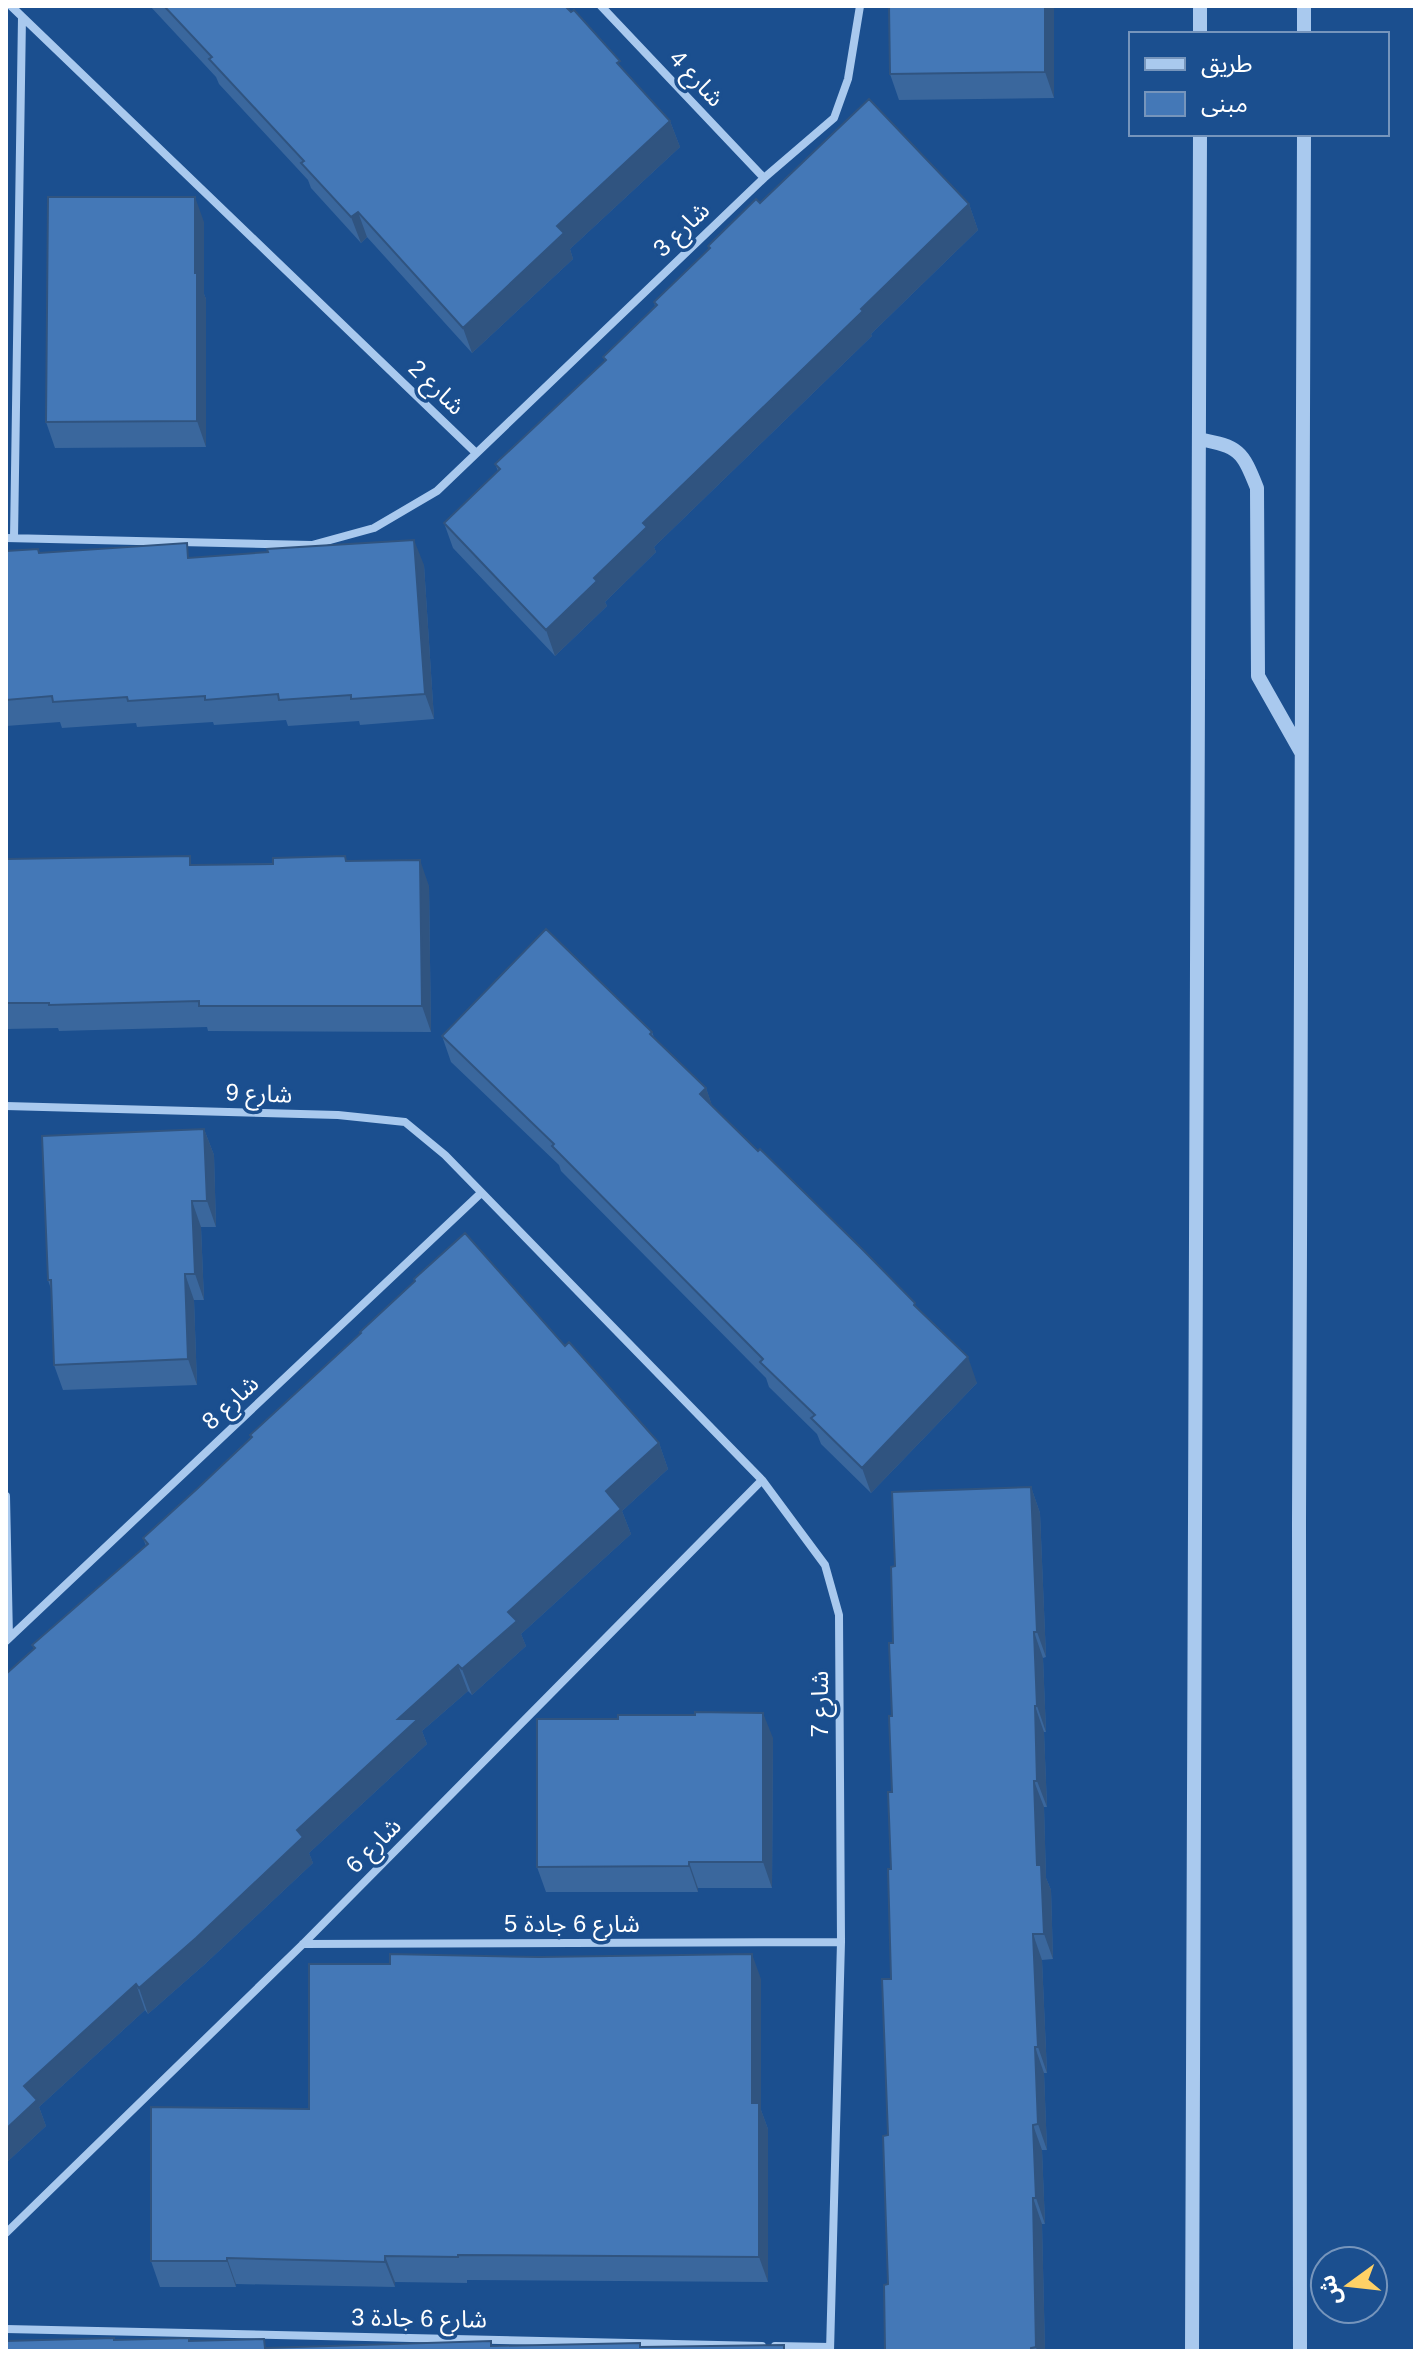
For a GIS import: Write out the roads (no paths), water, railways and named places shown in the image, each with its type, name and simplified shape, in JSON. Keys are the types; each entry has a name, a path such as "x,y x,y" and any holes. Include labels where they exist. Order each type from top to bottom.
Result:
{"street":[{"name":"شارع 2","path":"11,6 475,452"},
{"name":"شارع 4","path":"601,6 764,178"},
{"name":"شارع 3","path":"475,452 764,178 834,118 848,79 860,6"},
{"path":"1200,6 1200,32"},
{"path":"1304,6 1304,32"},
{"path":"22,17 10,538 312,545 374,528 437,491 475,452"},
{"path":"1192,2351 1200,136"},
{"path":"1300,2351 1304,136"},
{"path":"1199,439 1230,445 1246,460 1257,488 1258,676 1301,753"},
{"name":"شارع 9","path":"6,1106 338,1115 405,1122 445,1155 481,1193"},
{"name":"شارع 7","path":"481,1193 762,1480 825,1565 839,1615 841,1942 830,2349"},
{"name":"شارع 8","path":"7,1639 481,1193"},
{"name":"شارع 6","path":"6,2233 303,1944 762,1480"},
{"path":"6,1496 7,1639"},
{"name":"شارع 6 جادة 5","path":"303,1944 841,1942"},
{"name":"شارع 6 جادة 3","path":"6,2329 830,2349"}]}
